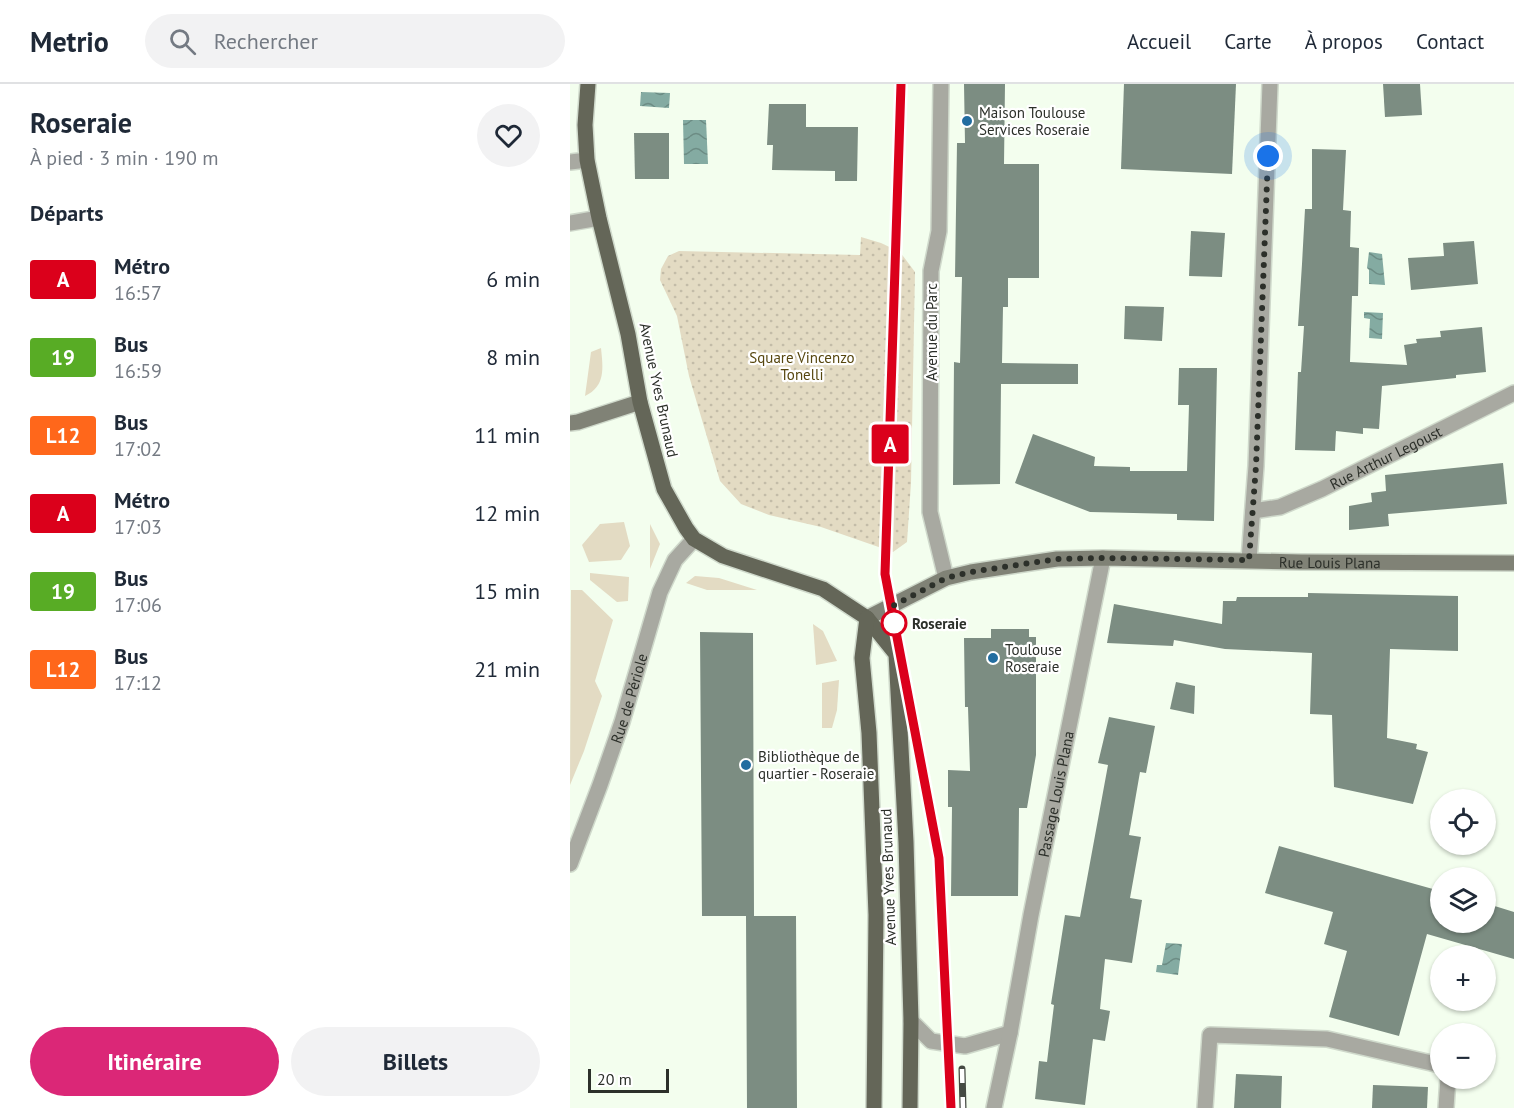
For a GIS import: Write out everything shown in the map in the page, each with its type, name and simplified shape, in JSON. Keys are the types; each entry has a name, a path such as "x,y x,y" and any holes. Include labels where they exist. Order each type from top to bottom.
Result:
{"main road":[{"name":"Avenue Yves Brunaud","path":"588,84 585,125 587,160 598,218 628,334 640,402 664,489 694,539 723,556 823,589 867,618 896,654 911,1021 910,1108"},
{"name":"Avenue Yves Brunaud","path":"867,618 862,658 869,734 876,915 874,1108"}],"street":[{"name":"Avenue du Parc","path":"940,84 939,231 931,272 930,512 946,578"},
{"path":"1249,560 1253,511 1270,84"},
{"path":"570,162 587,160"},
{"path":"570,223 598,218"},
{"name":"Rue Arthur Legoust","path":"1253,511 1280,507 1322,489 1514,393"},
{"path":"570,423 640,402"},
{"name":"Rue de Périole","path":"570,864 622,722 660,592 675,560 694,539"},
{"name":"Passage Louis Plana","path":"994,1108 1103,558"},
{"name":"Rue Louis Plana","path":"867,618 911,598 946,578 1057,559 1514,563"},
{"path":"911,1021 931,1041 965,1046 1010,1033"},
{"path":"1205,1108 1209,1035 1327,1039 1430,1063"},
{"path":"1446,1108 1447,1089"}],"green space":[{"name":"Square Vincenzo Tonelli","path":"861,237 900,252 915,272 911,483 907,542 893,552 821,527 769,515 741,504 720,481 689,376 677,316 660,280 661,269 668,256 679,251 860,255"},
{"path":"601,348 602,376 600,382 592,392 585,396 591,352"},
{"path":"624,522 630,546 621,560 589,562 582,545 600,524"},
{"path":"650,524 660,544 650,569"},
{"path":"590,573 629,577 628,601 617,602 590,580"},
{"path":"695,576 719,578 757,590 707,590 686,583"},
{"path":"571,590 582,590 613,620 595,681 602,696 570,785"},
{"path":"813,624 823,631 837,661 816,665"},
{"path":"839,680 837,710 832,728 822,728 822,683"}],"water":[{"path":"641,92 670,93 669,108 640,106"},
{"path":"683,120 706,120 708,164 684,164"},
{"path":"1369,252 1382,254 1385,285 1369,284 1367,268"},
{"path":"1364,312 1383,313 1382,339 1369,338 1370,319 1364,318"},
{"path":"1166,943 1182,944 1178,975 1156,972 1157,965 1162,965"}],"building":[{"path":"964,84 1005,84 1004,164 1039,164 1039,278 1008,278 1008,307 1003,307 1002,363 1078,364 1078,384 1001,384 1000,484 953,485 954,362 960,363 962,277 955,277 957,143 965,143"},
{"path":"1124,84 1236,84 1232,174 1121,169"},
{"path":"1383,84 1420,84 1422,115 1385,117"},
{"path":"769,104 806,104 806,127 858,127 857,181 835,181 835,171 772,170 773,145 767,145"},
{"path":"634,133 669,133 669,179 635,179"},
{"path":"1312,149 1346,150 1343,210 1351,211 1350,247 1359,248 1358,296 1352,296 1350,362 1407,365 1404,345 1417,343 1416,339 1441,337 1440,331 1482,327 1486,372 1456,375 1456,378 1382,386 1379,429 1363,428 1363,434 1336,431 1335,451 1295,450 1298,372 1301,372 1304,326 1298,326 1305,209 1312,209"},
{"path":"1191,231 1225,233 1222,277 1189,276"},
{"path":"1474,241 1478,284 1411,290 1408,258 1444,256 1443,243"},
{"path":"1125,306 1164,307 1162,341 1124,339"},
{"path":"1179,368 1217,368 1214,521 1177,520 1177,514 1090,512 1015,483 1033,434 1095,457 1094,466 1130,467 1130,471 1187,471 1189,405 1178,405"},
{"path":"1503,463 1507,504 1388,514 1389,526 1349,530 1349,506 1372,502 1371,493 1386,491 1385,475"},
{"path":"1308,593 1458,596 1458,651 1390,649 1387,738 1417,744 1416,749 1428,752 1413,804 1334,787 1332,715 1310,714 1312,653 1225,649 1174,640 1173,646 1107,643 1114,604 1222,624 1223,601 1236,601 1237,597 1308,597"},
{"path":"991,629 1029,629 1029,637 1036,637 1036,755 1027,808 1019,808 1018,896 951,896 952,807 948,807 948,770 970,771 968,707 965,707 964,638 991,638"},
{"path":"700,632 753,633 754,916 796,916 797,1108 747,1108 746,916 702,916"},
{"path":"1176,682 1195,686 1194,714 1170,709"},
{"path":"1109,717 1155,726 1146,773 1140,772 1129,835 1141,837 1130,898 1142,900 1132,963 1105,959 1100,1009 1110,1011 1105,1041 1093,1039 1085,1105 1035,1099 1039,1061 1047,1062 1054,1005 1051,1004 1065,915 1080,917 1108,765 1098,763"},
{"path":"1279,846 1430,888 1430,933 1496,933 1496,906 1514,912 1514,959 1496,954 1496,945 1465,945 1427,934 1399,1036 1329,1017 1347,951 1324,944 1333,912 1265,893"},
{"path":"1236,1074 1282,1076 1281,1108 1234,1108"},
{"path":"1373,1085 1428,1087 1427,1108 1372,1108"}],"railway":[{"path":"962,1069 963,1108"},
{"path":"950,1071 951,1108"}],"metro line":[{"name":"A","path":"901,84 885,574 939,858 951,1108"}],"place":[{"name":"Maison Toulouse Services Roseraie","path":"967,121"},
{"name":"Roseraie","path":"894,623"},
{"name":"Toulouse Roseraie","path":"993,658"},
{"name":"Bibliothèque de quartier - Roseraie","path":"746,765"}],"route":[{"path":"894,623 889,608 946,578 971,572 1057,559 1249,560 1256,466 1268,156"}]}
